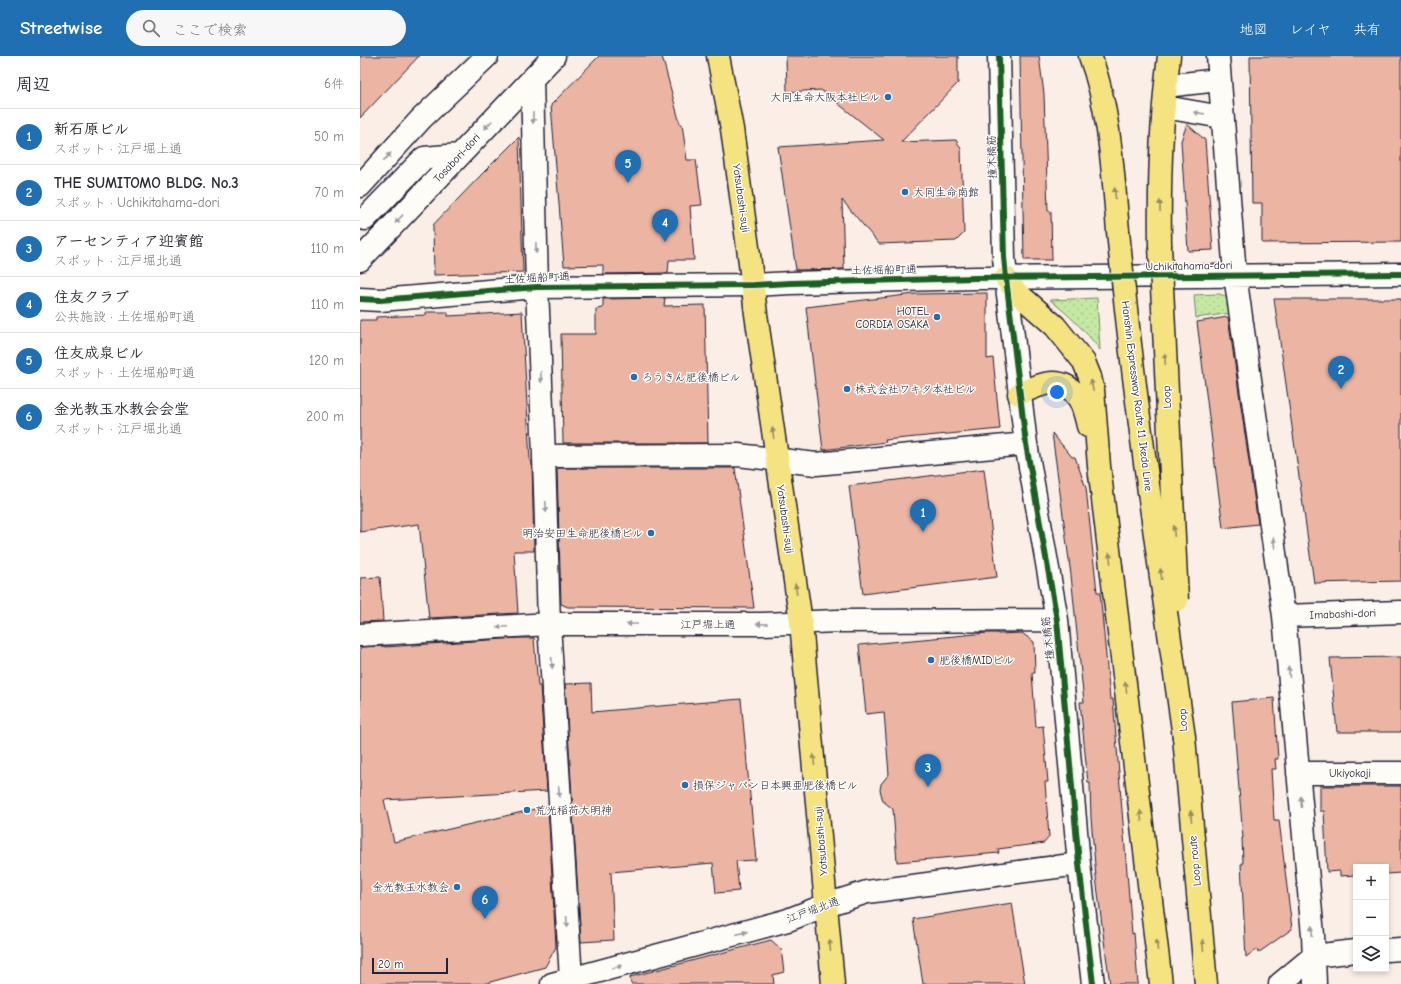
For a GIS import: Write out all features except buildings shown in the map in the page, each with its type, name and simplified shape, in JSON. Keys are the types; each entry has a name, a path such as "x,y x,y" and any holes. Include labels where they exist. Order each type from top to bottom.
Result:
{"main road":[{"name":"Yotsubashi-suji","path":"718,56 732,129 756,314 800,622 833,984"},
{"name":"Hanshin Expressway Route 11 Ikeda Line","path":"1090,56 1102,97 1108,138 1125,306 1139,424 1184,738"},
{"name":"Loop","path":"1169,56 1161,143 1159,188 1160,244 1184,738"},
{"path":"1006,275 1015,291 1055,326 1084,362 1093,390 1099,466 1161,984"},
{"path":"1019,394 1045,383 1059,383 1071,389 1080,400 1099,466"},
{"name":"Loop route","path":"1184,738 1206,984"}],"street":[{"path":"360,186 421,119 487,56"},
{"name":"Tosabori-dori","path":"360,260 554,56"},
{"name":"撞木橋筋","path":"999,56 1006,275 1026,444 1057,620 1079,864 1093,984"},
{"path":"1218,56 1235,275 1284,616 1313,935 1314,984"},
{"path":"532,79 537,287 561,982"},
{"path":"1174,85 1219,80"},
{"path":"1176,109 1222,117"},
{"path":"365,220 424,158 459,155"},
{"name":"Uchikitahama-dori","path":"976,278 1006,275 1401,274"},
{"name":"土佐堀船町通","path":"360,299 380,300 537,287 753,285 976,278"},
{"path":"544,456 738,455 816,464 1026,444"},
{"name":"Imabashi-dori","path":"1284,616 1401,612"},
{"name":"江戸堀上通","path":"360,635 549,624 763,624 800,622 1057,620"},
{"name":"Ukiyokoji","path":"1298,773 1401,773"},
{"name":"江戸堀北通","path":"561,982 788,920 826,905 867,892 1079,864"},
{"path":"1389,950 1401,949"},
{"path":"1280,984 1314,956 1353,951"}],"green space":[{"path":"1219,294 1230,298 1232,313 1196,318 1194,295"},
{"path":"1097,298 1100,350 1089,336 1064,311 1050,300"}],"cycle path":[{"path":"999,56 1004,257 1006,278 1026,444 1057,620 1079,864 1093,984"},
{"path":"360,299 380,300 537,287 753,285 976,278 1401,274"}],"place":[{"name":"大同生命大阪本社ビル","path":"888,97"},
{"name":"住友成泉ビル","path":"628,183"},
{"name":"大同生命南館","path":"905,192"},
{"name":"住友クラブ","path":"665,242"},
{"name":"HOTEL CORDIA OSAKA","path":"937,317"},
{"name":"ろうきん肥後橋ビル","path":"634,377"},
{"name":"株式会社ワキタ本社ビル","path":"847,389"},
{"name":"THE SUMITOMO BLDG. No.3","path":"1341,389"},
{"name":"新石原ビル","path":"923,532"},
{"name":"明治安田生命肥後橋ビル","path":"651,533"},
{"name":"肥後橋MIDビル","path":"931,660"},
{"name":"損保ジャパン日本興亜肥後橋ビル","path":"685,785"},
{"name":"アーセンティア迎賓館","path":"928,787"},
{"name":"荒光稲荷大明神","path":"527,810"},
{"name":"金光教玉水教会","path":"457,887"},
{"name":"金光教玉水教会会堂","path":"485,919"}]}
